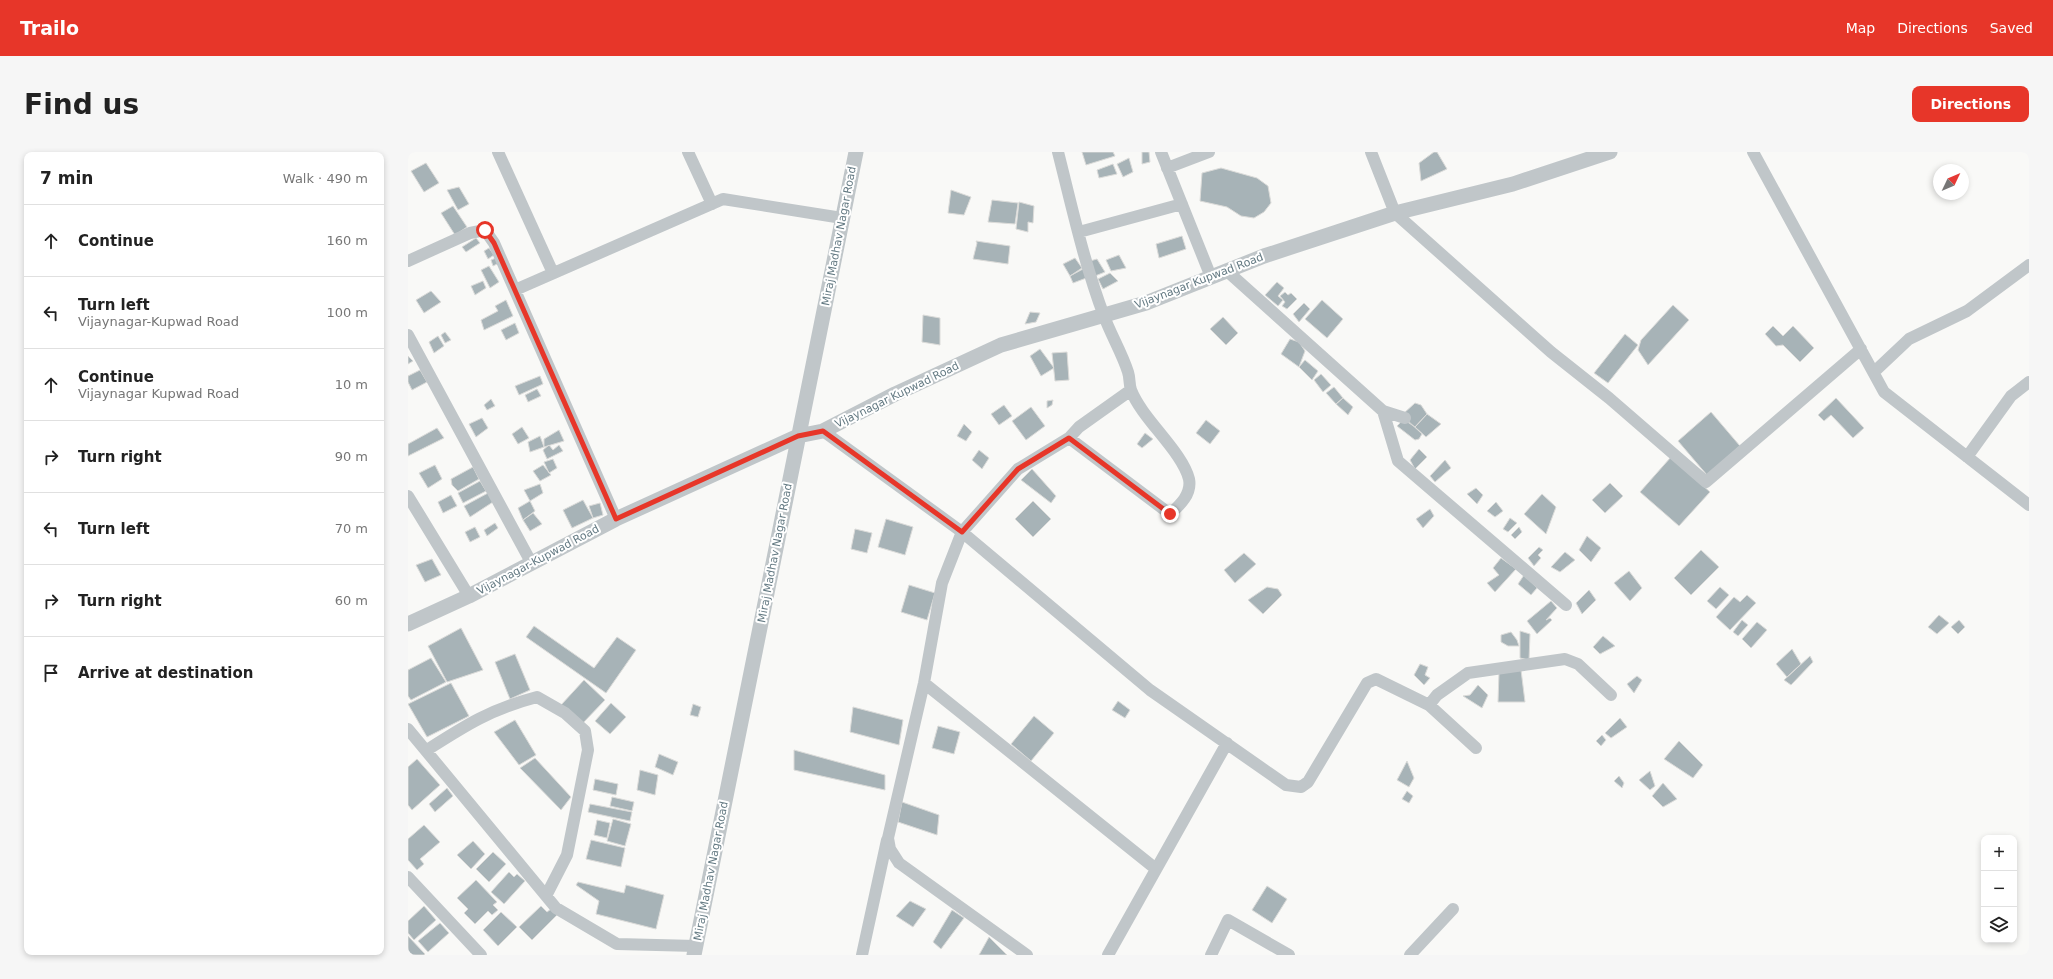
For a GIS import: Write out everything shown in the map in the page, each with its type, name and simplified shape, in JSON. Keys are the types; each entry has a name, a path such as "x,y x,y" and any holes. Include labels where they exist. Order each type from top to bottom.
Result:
{"street":[{"path":"498,152 553,273"},
{"path":"688,152 712,204"},
{"name":"Miraj Madhav Nagar Road","path":"695,951 856,152"},
{"path":"1058,152 1079,232 1104,316 1128,372 1131,390 1151,422 1179,459 1188,478 1189,490 1179,506 1170,514 1069,438"},
{"path":"1161,152 1211,277"},
{"path":"1167,168 1209,152"},
{"path":"1371,152 1395,214 1551,352 1609,398 1706,482 1861,348"},
{"name":"Vijaynagar Kupwad Road","path":"798,436 823,431 895,394 1001,345 1146,303 1264,256 1395,214 1513,184 1610,152"},
{"path":"1753,152 1884,392 2029,505"},
{"path":"515,290 723,199 842,218"},
{"path":"1079,232 1182,204"},
{"path":"408,261 470,233 485,230 494,243 616,519"},
{"path":"1874,372 1909,339 1967,311 2029,265"},
{"path":"1227,271 1383,411 1405,418"},
{"path":"408,335 532,564"},
{"path":"1967,457 2011,396 2029,382"},
{"path":"862,955 924,684 942,583 962,532 1018,469 1069,438 1079,427 1131,390"},
{"path":"1383,411 1398,460 1566,604"},
{"path":"823,431 962,532 1150,690 1286,785 1301,787 1308,782 1368,683 1376,680 1429,705 1476,748"},
{"name":"Vijaynagar-Kupwad Road","path":"408,624 469,596 616,519 798,436"},
{"path":"408,496 469,596"},
{"path":"1429,705 1437,695 1468,673 1565,660 1578,664 1611,695"},
{"path":"924,684 1156,869"},
{"path":"427,750 472,721 508,704 537,697 565,712 585,731 588,750 567,855 546,896"},
{"path":"408,729 427,750 556,908 617,944 695,951"},
{"path":"1108,955 1227,744"},
{"path":"888,838 890,849 899,863 1027,955"},
{"path":"408,877 481,955"},
{"path":"1410,955 1454,909"},
{"path":"1211,955 1228,920 1289,955"}],"building":[{"path":"1082,152 1113,152 1115,156 1086,165"},
{"path":"1142,152 1149,152 1150,162 1142,164"},
{"path":"1434,152 1437,152 1447,169 1421,181 1419,163"},
{"path":"1129,158 1133,172 1123,177 1117,164"},
{"path":"426,163 439,183 424,192 411,171"},
{"path":"1113,164 1117,174 1099,178 1097,170"},
{"path":"1221,168 1257,178 1268,186 1271,203 1264,212 1254,218 1241,216 1227,207 1200,201 1202,173"},
{"path":"459,187 469,204 458,210 447,190"},
{"path":"951,190 971,197 964,215 948,213"},
{"path":"992,200 1018,203 1015,224 988,222"},
{"path":"1019,202 1034,206 1033,223 1028,222 1028,232 1016,229"},
{"path":"453,206 467,227 455,235 441,213"},
{"path":"1182,236 1186,249 1159,258 1156,244"},
{"path":"476,238 480,243 466,252 462,247"},
{"path":"976,241 1010,246 1008,264 973,259 977,243"},
{"path":"489,248 494,255 488,259 484,251"},
{"path":"1119,255 1126,268 1111,271 1106,260"},
{"path":"496,258 499,263 493,266 491,260"},
{"path":"1075,258 1082,268 1070,276 1063,264"},
{"path":"1097,259 1105,272 1095,276 1090,261"},
{"path":"489,266 499,282 490,288 481,270"},
{"path":"1083,269 1089,277 1073,283 1070,276"},
{"path":"1110,273 1118,281 1103,289 1098,279"},
{"path":"483,281 486,288 475,295 471,286"},
{"path":"1277,282 1284,288 1278,296 1283,300 1278,306 1265,295"},
{"path":"431,291 441,302 424,313 416,300"},
{"path":"1285,292 1288,295 1291,293 1297,299 1287,309 1282,306 1285,302 1280,296"},
{"path":"506,300 513,316 484,330 481,320 498,311 495,306"},
{"path":"1322,300 1343,319 1327,338 1305,319"},
{"path":"1304,303 1310,309 1299,322 1293,314"},
{"path":"1673,305 1689,320 1648,365 1638,350 1641,340"},
{"path":"1030,312 1040,313 1036,322 1025,324"},
{"path":"923,315 940,318 940,345 922,342"},
{"path":"1223,317 1238,333 1226,345 1210,329"},
{"path":"515,323 519,333 506,340 501,330"},
{"path":"1773,326 1783,336 1793,326 1814,348 1800,362 1783,345 1776,346 1765,334"},
{"path":"445,332 451,340 445,343 441,335"},
{"path":"1625,334 1638,345 1608,383 1594,373"},
{"path":"438,336 444,346 434,353 429,342"},
{"path":"1290,339 1299,342 1305,351 1299,367 1281,354"},
{"path":"1040,349 1054,368 1041,376 1030,356"},
{"path":"1067,352 1069,380 1055,381 1052,353"},
{"path":"408,356 413,361 408,364"},
{"path":"1305,360 1318,371 1312,380 1299,367"},
{"path":"420,370 427,382 412,390 408,382 408,376"},
{"path":"1321,374 1331,385 1323,392 1314,380"},
{"path":"540,376 543,384 519,395 515,386"},
{"path":"1334,387 1343,398 1336,404 1326,393"},
{"path":"537,389 541,396 528,402 525,395"},
{"path":"1343,398 1353,407 1348,415 1336,404"},
{"path":"1836,398 1864,428 1853,438 1831,415 1824,421 1818,415"},
{"path":"491,399 495,406 487,410 484,405"},
{"path":"1053,400 1052,405 1047,408 1047,401"},
{"path":"1415,403 1421,405 1427,414 1415,427 1406,421 1403,414"},
{"path":"1004,405 1012,416 999,425 991,414"},
{"path":"1031,407 1045,426 1026,440 1012,421"},
{"path":"1711,412 1740,446 1707,475 1678,441"},
{"path":"1427,414 1441,424 1426,437 1415,427"},
{"path":"482,418 488,428 476,437 469,424"},
{"path":"1405,418 1422,434 1419,439 1415,440 1397,426"},
{"path":"1206,420 1220,431 1210,444 1196,433"},
{"path":"964,424 972,432 966,441 957,436"},
{"path":"522,427 529,438 518,444 512,434"},
{"path":"437,428 444,438 408,456 408,444"},
{"path":"559,430 564,441 544,447 544,439"},
{"path":"1145,433 1153,439 1142,448 1137,444"},
{"path":"540,436 544,447 530,452 528,442"},
{"path":"549,445 553,450 559,445 563,451 547,459 543,450"},
{"path":"1419,449 1427,457 1415,469 1410,460"},
{"path":"979,450 989,458 982,469 972,460"},
{"path":"1671,457 1710,492 1679,526 1640,492"},
{"path":"553,459 557,468 549,473 544,462"},
{"path":"1445,460 1451,468 1435,482 1430,476"},
{"path":"435,465 442,479 428,488 419,473"},
{"path":"543,465 551,475 540,481 533,471"},
{"path":"473,467 479,479 458,491 452,485 451,479"},
{"path":"1032,469 1056,496 1051,503 1021,480"},
{"path":"480,481 486,491 463,503 458,493"},
{"path":"1610,483 1623,496 1605,513 1592,500"},
{"path":"540,484 543,493 530,501 524,490"},
{"path":"1476,488 1483,495 1477,504 1467,494"},
{"path":"488,493 493,502 470,517 464,506"},
{"path":"1542,494 1556,507 1546,534 1524,514"},
{"path":"451,495 457,506 443,513 438,502"},
{"path":"583,500 593,518 572,528 563,510"},
{"path":"530,501 535,511 523,520 518,508"},
{"path":"1033,501 1051,519 1033,537 1015,519"},
{"path":"1496,502 1503,511 1495,517 1487,511"},
{"path":"600,503 603,515 593,518 589,506"},
{"path":"1430,509 1434,516 1423,528 1416,519"},
{"path":"533,513 542,524 530,531 523,520"},
{"path":"1510,518 1517,523 1508,532 1503,529"},
{"path":"886,519 913,527 905,555 878,547"},
{"path":"495,523 498,528 487,536 484,530"},
{"path":"475,527 480,537 470,542 465,532"},
{"path":"1519,527 1522,532 1515,539 1511,535"},
{"path":"855,529 872,533 867,553 851,549"},
{"path":"1587,536 1601,548 1591,562 1579,550"},
{"path":"1539,547 1543,550 1538,555 1541,558 1534,566 1528,558"},
{"path":"1701,550 1719,567 1691,595 1674,578"},
{"path":"1565,552 1575,560 1560,572 1551,567"},
{"path":"1244,553 1256,564 1235,583 1224,570"},
{"path":"1501,558 1516,569 1495,592 1487,583 1499,575 1493,568"},
{"path":"432,559 441,575 425,582 416,565"},
{"path":"1629,571 1642,588 1630,601 1614,583"},
{"path":"1524,575 1537,588 1531,595 1518,584"},
{"path":"909,585 935,593 927,620 901,612"},
{"path":"1267,587 1278,589 1282,595 1263,614 1248,600"},
{"path":"1720,587 1729,595 1716,609 1707,601"},
{"path":"1589,590 1596,600 1582,614 1576,603"},
{"path":"1747,595 1756,603 1730,630 1716,617 1734,597 1740,602"},
{"path":"1551,601 1557,608 1546,620 1550,618 1552,620 1537,634 1527,621"},
{"path":"1939,615 1949,623 1937,634 1928,627"},
{"path":"1742,620 1748,625 1738,636 1733,632"},
{"path":"1959,620 1965,627 1958,634 1951,627"},
{"path":"1757,622 1767,630 1751,648 1742,639"},
{"path":"534,626 594,668 617,637 636,650 606,693 526,637"},
{"path":"461,628 483,670 447,682 428,646"},
{"path":"1520,631 1530,634 1529,660 1520,658"},
{"path":"1511,632 1517,640 1519,646 1508,646 1501,642 1501,635"},
{"path":"1603,636 1615,646 1600,654 1593,647"},
{"path":"1792,649 1801,664 1787,677 1776,664"},
{"path":"515,654 530,690 510,699 495,662"},
{"path":"1810,656 1813,662 1791,685 1784,680"},
{"path":"431,658 446,682 411,700 408,696 408,670"},
{"path":"1420,664 1428,667 1425,675 1430,678 1424,685 1414,675"},
{"path":"1521,670 1525,702 1498,702 1499,673"},
{"path":"1637,676 1642,680 1634,693 1627,684"},
{"path":"584,680 605,700 582,724 561,705"},
{"path":"451,683 469,716 427,737 408,704"},
{"path":"1478,685 1488,695 1482,708 1463,696 1470,695"},
{"path":"1118,701 1130,710 1125,718 1112,710"},
{"path":"611,703 626,717 610,734 595,721"},
{"path":"693,704 701,707 698,717 690,715"},
{"path":"853,707 903,720 899,745 850,732"},
{"path":"1034,716 1054,733 1031,761 1011,744"},
{"path":"1620,718 1627,727 1611,738 1605,733"},
{"path":"515,720 536,755 519,765 494,732"},
{"path":"938,726 960,732 954,754 932,748"},
{"path":"1602,735 1606,740 1601,746 1596,741"},
{"path":"1679,741 1703,765 1693,778 1664,759"},
{"path":"794,750 885,775 885,790 794,770"},
{"path":"659,754 678,762 673,775 655,767"},
{"path":"535,758 571,797 561,810 520,768"},
{"path":"417,759 440,785 412,810 408,805 408,767"},
{"path":"1407,761 1414,778 1409,787 1397,780"},
{"path":"640,770 658,775 655,795 637,790"},
{"path":"1650,771 1655,786 1650,790 1639,780"},
{"path":"1619,776 1624,783 1622,788 1614,781"},
{"path":"595,779 618,784 616,795 593,790"},
{"path":"1663,783 1677,799 1663,807 1652,796"},
{"path":"447,788 453,796 435,812 429,804"},
{"path":"1407,791 1413,796 1409,803 1402,799"},
{"path":"612,797 634,802 632,811 610,806"},
{"path":"902,802 939,815 937,835 898,822"},
{"path":"590,804 632,812 630,821 588,812"},
{"path":"613,819 631,824 625,846 607,841"},
{"path":"597,820 610,823 607,838 594,835"},
{"path":"424,825 440,842 420,859 424,864 417,870 408,860 408,839"},
{"path":"591,840 625,848 621,867 586,859"},
{"path":"473,841 485,854 471,869 457,855"},
{"path":"493,852 506,864 489,882 476,869"},
{"path":"509,872 514,877 517,874 525,881 504,904 491,892"},
{"path":"476,880 497,902 493,905 498,910 492,915 488,911 475,924 464,913 468,909 457,898"},
{"path":"578,882 624,893 626,885 664,895 656,929 596,914 599,901 576,885"},
{"path":"1267,886 1287,899 1272,923 1252,910"},
{"path":"910,901 926,909 913,927 896,916"},
{"path":"424,906 436,920 414,940 408,933 408,921"},
{"path":"541,906 547,912 551,909 557,915 532,940 519,927"},
{"path":"952,910 964,918 941,949 933,942"},
{"path":"501,912 517,927 498,946 483,930"},
{"path":"440,923 449,933 428,952 418,941"},
{"path":"408,936 425,954 424,955 408,955"},
{"path":"989,937 1007,955 979,955"}],"route":[{"path":"485,230 494,243 616,519 798,436 823,431 962,532 1018,469 1069,438 1170,514"}]}
